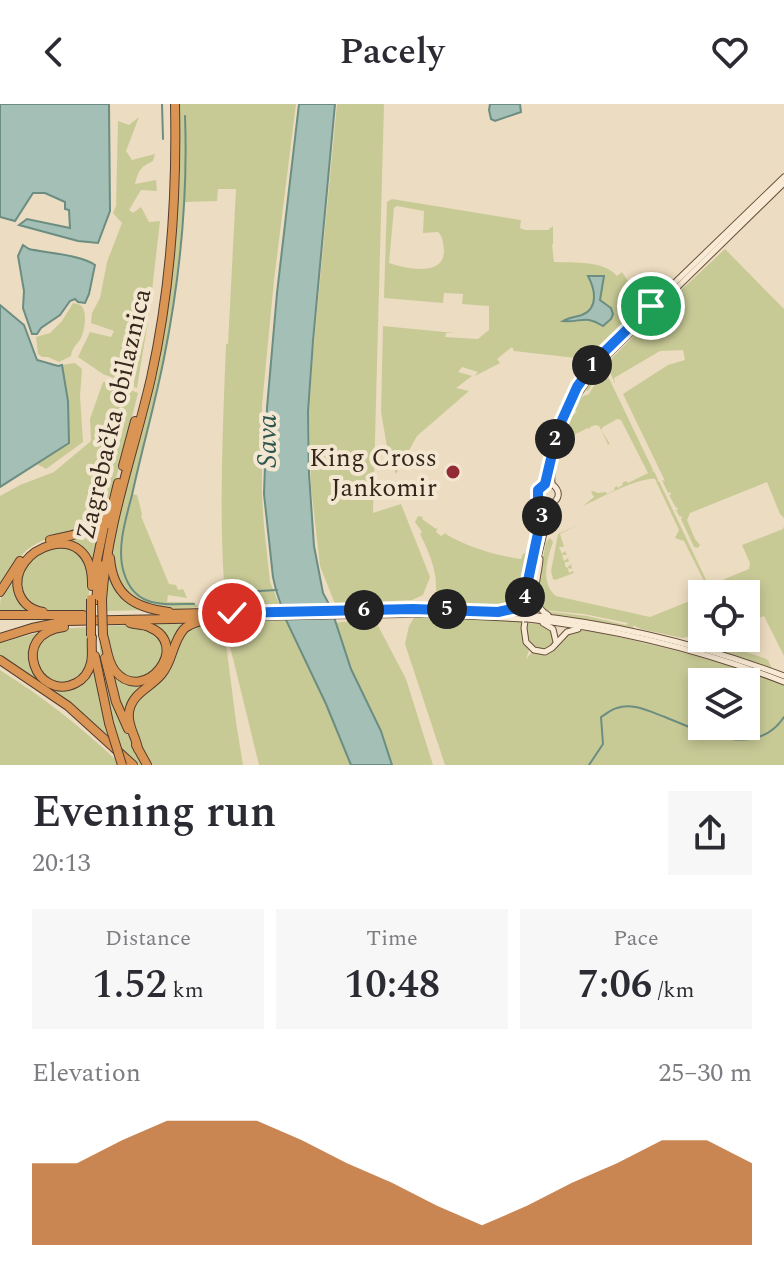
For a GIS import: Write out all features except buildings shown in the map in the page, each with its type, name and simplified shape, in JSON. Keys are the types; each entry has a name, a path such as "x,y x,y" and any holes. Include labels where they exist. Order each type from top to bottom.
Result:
{"highway":[{"name":"Zagrebačka obilaznica","path":"95,598 103,545 146,378 161,294 169,200 172,104"},
{"name":"Zagrebačka obilaznica","path":"95,598 148,392 166,294 174,210 172,104"},
{"path":"120,479 108,511 97,557 95,636 108,721 124,765"},
{"path":"120,499 110,554 111,572 116,585 124,595 141,606 182,616"},
{"path":"0,592 31,549 41,543 88,531 108,511"},
{"path":"53,616 36,611 19,592 22,567 37,550 62,544 82,552 91,566 95,598"},
{"path":"0,615 226,616"},
{"path":"20,632 182,616"},
{"path":"0,638 66,621 182,616"},
{"path":"138,749 129,721 134,699 164,672 184,629 195,623 226,616"},
{"path":"95,636 118,674 135,681 147,679 163,665 165,643 151,628 129,623"},
{"path":"71,625 45,633 34,646 33,663 37,672 53,685 67,686 80,680 90,665 95,636"},
{"path":"95,636 116,702 147,765"},
{"path":"0,660 68,706 133,765"},
{"path":"0,666 87,728 124,765"}],"main road":[{"path":"545,484 562,418 588,370 784,177"},
{"path":"552,484 560,436 584,383 602,361 784,183"},
{"path":"545,484 552,484 559,496 551,504 543,504 537,493 545,484"},
{"path":"543,504 536,602 540,610 553,617"},
{"path":"498,612 513,610 522,603 551,504"},
{"path":"539,549 524,628 525,640 531,648 542,653 550,650 569,630 595,628"},
{"path":"226,616 452,609 498,612 634,636 784,679"},
{"path":"386,612 553,617 684,644 736,659 784,679"},
{"path":"536,620 552,628 556,643"}],"green space":[{"path":"178,104 296,104 262,405 264,526 270,582 281,609 230,609 224,583 223,434 236,189 218,189 217,201 184,202 177,279 162,369 132,494 137,495 141,516 169,584 176,585 178,590 183,589 187,598 168,595 167,602 194,602 198,607 172,610 152,608 125,594 111,561 117,521 157,367 163,332"},
{"path":"337,104 384,104 373,513 401,504 430,577 423,595 412,600 335,604 320,566 311,487 309,413"},
{"path":"139,117 126,151 132,160 155,154 153,161 137,176 135,184 156,180 157,191 141,190 129,210 133,213 141,207 149,222 160,221 137,388 134,387 138,349 131,328 126,333 131,348 127,367 129,384 103,374 78,357 90,332 111,337 114,331 91,323 92,313 100,298 107,262 122,223 113,213 116,206 118,121 129,125"},
{"path":"392,199 521,220 520,228 525,230 548,230 553,226 554,262 596,265 617,276 622,272 643,303 600,346 583,368 585,359 514,351 512,347 497,359 500,363 475,376 478,372 462,367 458,372 472,376 456,388 469,391 417,436 396,474 381,412 383,326 455,333 446,333 445,337 478,339 489,330 489,306 462,304 463,294 444,293 443,303 384,298 387,202","holes":["394,208 424,211 423,233 440,234 444,247 443,259 432,268 423,269 389,263"]},
{"path":"725,249 784,309 784,518 767,482 690,513 687,520 700,545 698,548 694,547 623,394 668,365 685,360 683,350 660,351 614,378 615,384 606,363 652,318 656,316 660,319 661,309"},
{"path":"73,303 83,308 85,320 71,356 59,362 42,357 38,354 36,337 50,333"},
{"path":"75,363 82,369 83,442 46,469 37,464 69,443 68,401 62,365"},
{"path":"604,368 706,580 684,541 675,538 679,530 655,479 629,485 583,506 594,497 591,492 607,494 622,483 648,473 621,420 601,430 595,425 567,438 570,449 567,443 563,444 558,455 570,417 577,412 573,409 579,398 589,394 600,375 588,391 584,389"},
{"path":"103,382 138,393 116,480 103,511 96,521 82,530 41,541 28,549 0,588 0,496 54,472 91,441 90,419"},
{"path":"536,504 539,509 531,563 534,539 522,597 516,605 510,608 494,607 440,599 431,559 420,534 422,532 415,522 418,516 436,529 438,527 436,532 441,536 446,533 475,548 521,559 529,551"},
{"path":"104,518 93,570 83,551 71,542 57,543 43,552 32,565 26,581 26,597 34,612 0,611 4,589 28,554 40,546 85,533"},
{"path":"580,524 560,534 564,547 559,547 562,554 565,551 567,555 562,555 564,561 568,558 569,562 565,562 565,566 567,568 571,564 569,573 574,573 555,580 551,571 558,534"},
{"path":"784,526 784,656 764,616 760,618 760,580 722,580 749,569 750,563 742,545"},
{"path":"550,538 553,542 546,578 556,596 650,617 688,602 688,637 543,611 628,623 584,614 543,610 539,596 546,542"},
{"path":"69,547 87,567 88,612 44,611 25,600 19,584 24,568 45,549"},
{"path":"108,567 113,586 147,610 106,611"},
{"path":"415,616 486,618 523,622 522,637 529,650 526,659 532,652 549,653 570,633 591,631 736,668 688,668 688,740 760,740 760,676 784,684 784,765 445,765 405,644"},
{"path":"374,618 406,679 433,765 392,765 381,731 351,669 335,623"},
{"path":"234,620 286,620 351,765 259,765 229,642 230,633 234,631"},
{"path":"188,622 176,638 160,673 130,702 127,721 111,668 125,680 138,683 151,679 161,670 167,645 160,633 145,624"},
{"path":"230,622 224,638 243,765 152,765 131,724 133,705 189,628 198,624"},
{"path":"527,623 550,628 555,638 550,648 538,649 528,642"},
{"path":"98,626 105,668 123,725 144,765 138,765 118,745 102,674"},
{"path":"106,626 147,628 162,641 164,656 151,676 136,679 123,675 114,664"},
{"path":"88,627 89,662 85,671 67,683 50,681 34,661 42,638 59,629"},
{"path":"51,629 31,650 45,683 75,685 93,658 108,735 63,697 0,656 0,643"},
{"path":"716,652 746,652 768,660 772,669"},
{"path":"0,670 74,723 115,759 117,765 0,765"}],"water":[{"path":"0,104 109,104 110,211 98,243 78,241 19,225 27,219 70,228 69,210 65,209 65,202 45,193 33,193 15,221 0,217"},
{"name":"Sava","path":"299,104 335,104 308,412 314,546 323,593 351,669 381,731 392,765 351,765 286,620 273,577 264,494 267,408"},
{"path":"490,104 520,104 521,112 495,121 491,119"},
{"path":"23,245 95,265 85,303 75,299 70,301 60,315 37,334 32,334 23,308 24,291 18,256"},
{"path":"588,276 604,276 600,300 611,308 613,314 603,326 587,320 563,321 582,315 591,308 594,292"},
{"path":"0,305 24,325 37,360 62,365 68,401 69,443 0,487"}],"waterway":[{"path":"162,104 163,139"},
{"path":"185,116 182,237 170,328 125,523 121,554 129,585 143,599 162,604 194,604"},
{"path":"242,592 277,590"},
{"path":"217,603 225,593"},
{"path":"589,765 603,744 601,717 623,706 641,708 711,735 728,738 759,737 773,730 784,717"}],"place":[{"name":"King Cross Jankomir","path":"453,472"}],"route":[{"path":"232,613 513,610 522,603 525,595 542,514 543,504 538,499 538,490 545,484 566,408 597,359 651,306"}]}
